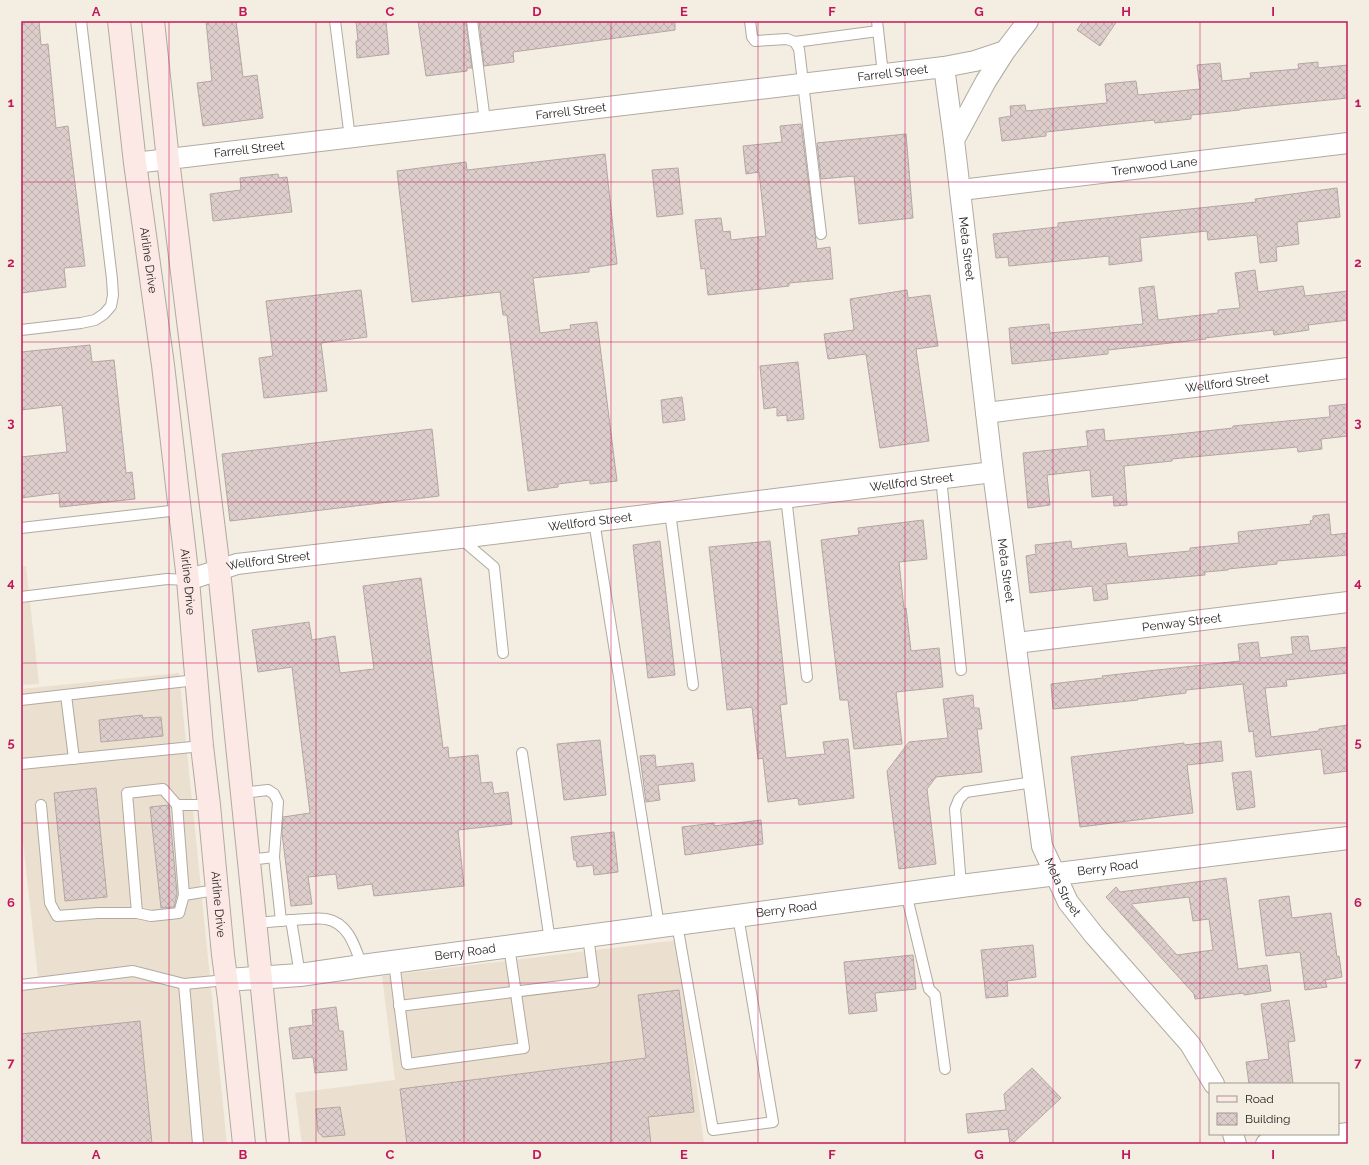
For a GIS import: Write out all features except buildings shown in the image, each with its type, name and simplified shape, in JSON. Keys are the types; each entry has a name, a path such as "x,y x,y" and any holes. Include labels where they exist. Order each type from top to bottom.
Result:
{"main road":[{"name":"Airline Drive","path":"119,21 135,163 162,365 188,580 216,890 244,1144"},
{"path":"153,21 168,160 219,570 278,1144"},
{"path":"162,365 193,362"}],"street":[{"path":"954,140 1005,51 1028,21"},
{"name":"Farrell Street","path":"135,163 944,67 974,61 1005,51"},
{"name":"Meta Street","path":"944,67 961,190 986,413 1042,846 1068,902 1094,935 1190,1044 1213,1083"},
{"name":"Trenwood Lane","path":"961,190 1348,143"},
{"name":"Wellford Street","path":"986,413 1348,368"},
{"name":"Wellford Street","path":"188,580 237,564 994,472"},
{"name":"Penway Street","path":"1016,643 1348,602"},
{"name":"Berry Road","path":"226,980 300,975 906,893 1348,838"},
{"path":"1266,1144 1333,1135"}],"lane":[{"path":"21,330 81,324 95,320 104,314 111,306 113,295 112,279 81,21"},
{"path":"335,21 350,138"},
{"path":"472,21 485,122"},
{"path":"750,21 752,37 755,41 759,42 787,39 795,42 878,26 883,74"},
{"path":"795,42 799,49 821,234"},
{"path":"941,478 961,670"},
{"path":"786,497 807,677"},
{"path":"21,528 179,510"},
{"path":"670,512 693,685"},
{"path":"594,521 668,925 712,1130 773,1122 738,916"},
{"path":"460,538 494,567 503,653"},
{"path":"21,597 167,579 188,580"},
{"path":"21,700 196,680"},
{"path":"66,695 74,759"},
{"path":"21,764 202,746"},
{"path":"522,753 550,941"},
{"path":"961,886 955,809 958,799 966,792 1034,782"},
{"path":"41,805 50,904 57,916 98,913 137,913 152,916 179,912 184,895 177,805 163,789 127,793 137,913"},
{"path":"242,793 268,790 274,794 278,802 274,857 286,921 300,975"},
{"path":"177,805 209,805"},
{"path":"249,860 274,857"},
{"path":"184,895 216,890"},
{"path":"906,893 929,989 935,995 945,1069"},
{"path":"256,924 325,918 340,924 351,937 362,966"},
{"path":"399,1006 594,982 588,936"},
{"path":"394,962 407,1064 524,1048 509,946"},
{"path":"21,985 133,971 184,984 226,980"},
{"path":"184,984 198,1144"}],"shaded area":[{"path":"26,566 39,684 21,685 21,567"},
{"path":"179,673 227,1144 21,1144 21,980 38,977 21,825 21,689"},
{"path":"678,940 704,1144 302,1144 295,1093 395,1080 382,976"}]}
